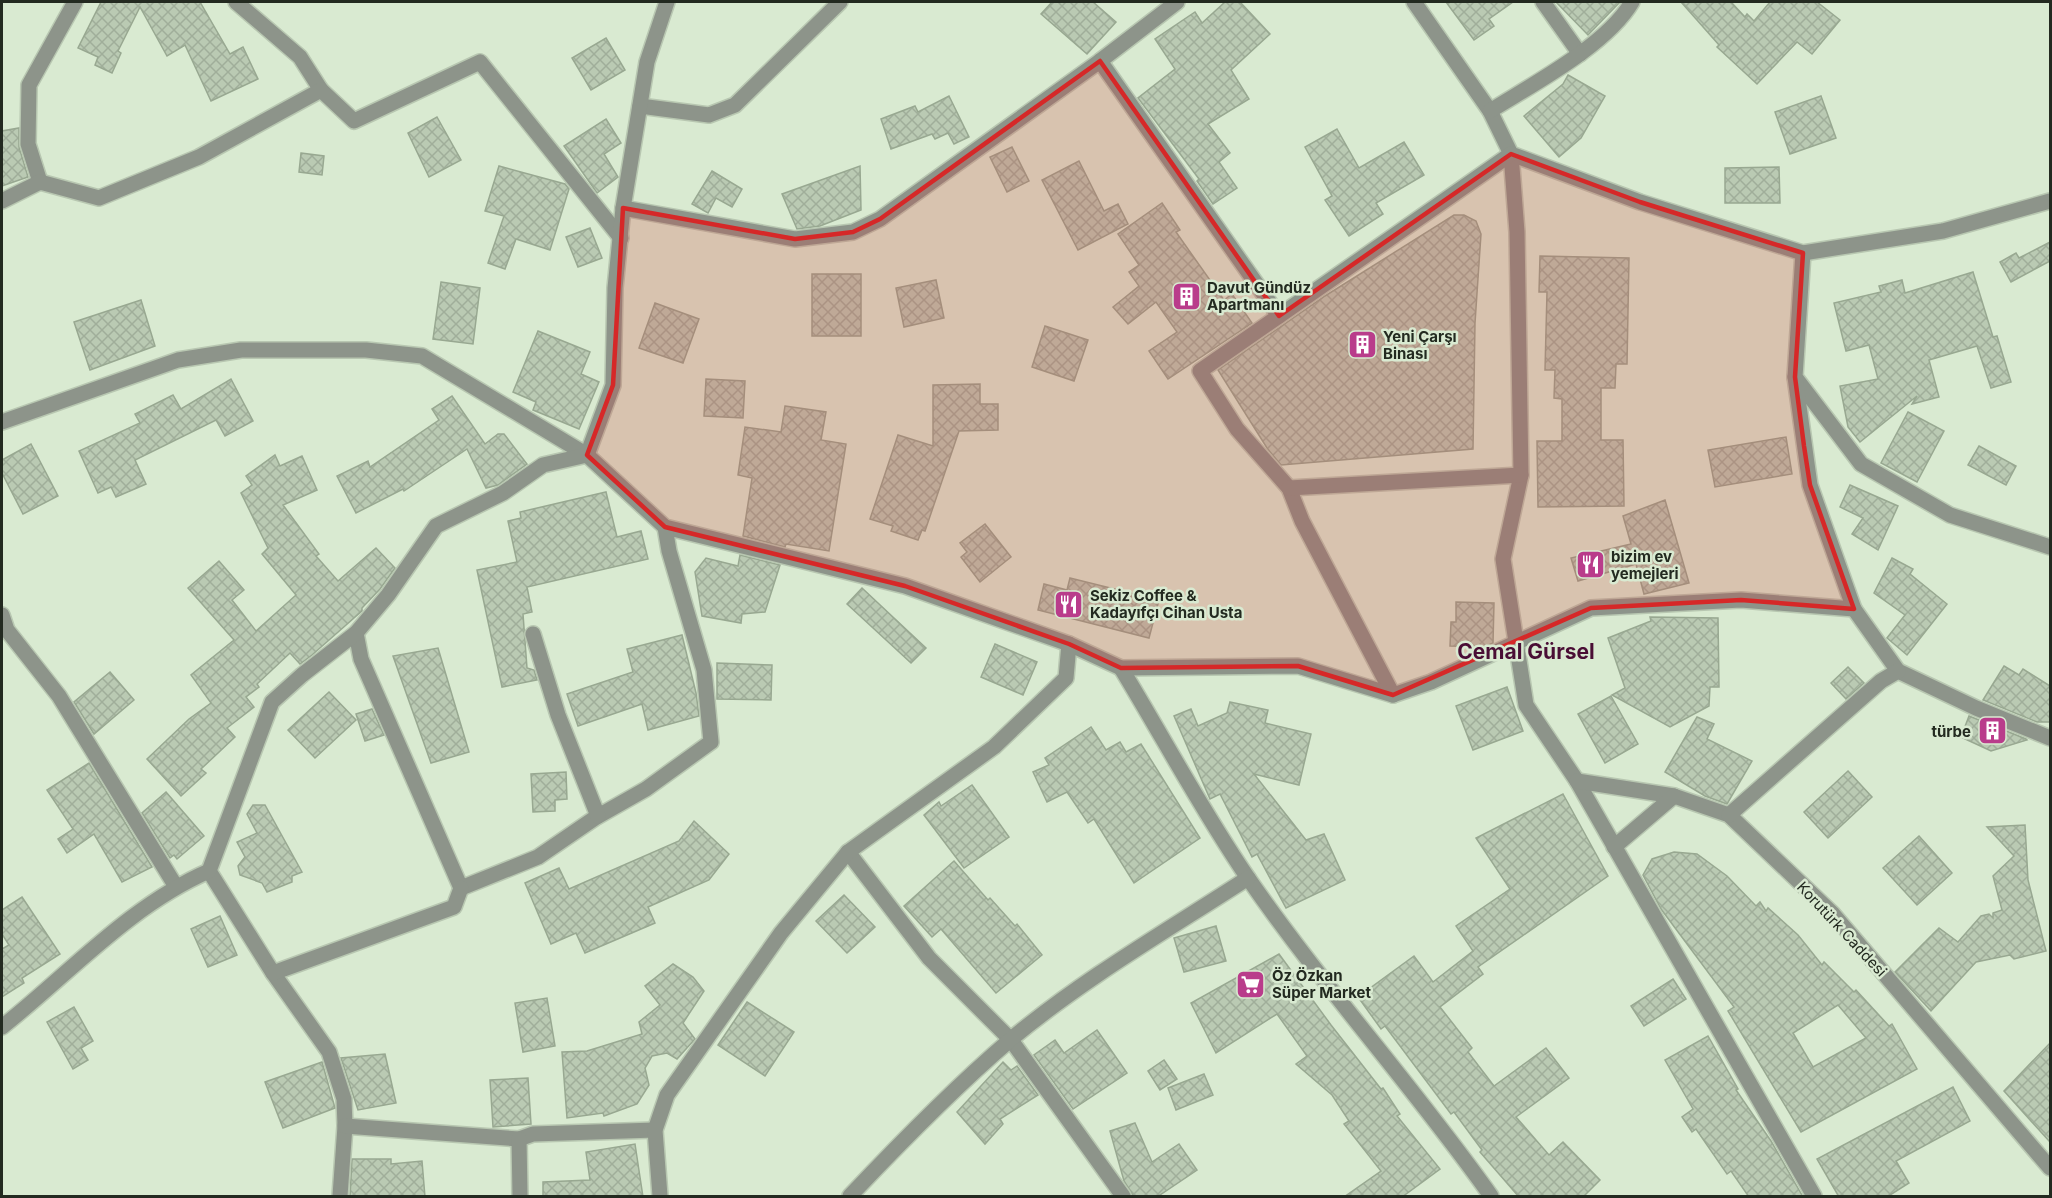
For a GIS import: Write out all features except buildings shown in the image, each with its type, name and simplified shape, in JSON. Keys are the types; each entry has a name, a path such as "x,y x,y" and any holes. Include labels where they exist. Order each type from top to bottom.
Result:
{"street":[{"path":"40,182 28,144 29,86 75,2"},
{"path":"236,2 300,57 321,90 354,121 480,62 621,238"},
{"path":"587,455 613,385 615,288 623,208 647,62 667,2"},
{"path":"640,106 709,115 735,105 840,2"},
{"path":"623,208 795,239 853,232 880,219 1100,61 1177,2"},
{"path":"1414,2 1490,111 1511,154 1517,232 1521,475 1503,559 1526,705 1577,781 1814,1197"},
{"path":"1543,2 1580,54"},
{"path":"1490,111 1580,54 1626,11 1632,2"},
{"path":"1100,61 1279,316"},
{"path":"2,201 40,182 99,198 199,157 321,90"},
{"path":"1393,695 1302,521 1289,488 1236,429 1200,371 1511,154"},
{"path":"1511,154 1640,202 1803,253 1943,231 2050,201"},
{"path":"1803,253 1795,377 1810,485 1854,609 1898,670 1976,708 2050,738"},
{"path":"2,423 178,360 241,350 366,350 422,356 587,455 665,527 905,586 1069,644 1121,668 1298,666 1393,695 1431,682 1591,608 1741,600 1854,609"},
{"path":"1795,377 1861,464 1950,515 2050,547"},
{"path":"2,1027 98,943 175,885 208,871 272,702 356,633 388,595 436,526 503,493 543,465 587,455"},
{"path":"1289,488 1521,475"},
{"path":"461,888 538,857 598,816 646,789 711,742 704,670 669,551 665,527"},
{"path":"2,615 7,630 59,696 175,885"},
{"path":"273,973 454,907 461,888 361,659 356,633"},
{"path":"533,634 558,716 598,816"},
{"path":"660,1197 655,1130 667,1095 781,933 848,852 994,747 1066,678 1069,644"},
{"path":"1121,668 1248,878 1353,1020 1454,1144 1491,1197"},
{"path":"1729,815 1881,681 1898,670"},
{"name":"Korutürk Caddesi","path":"1577,781 1674,796 1729,815 1833,914 2049,1161"},
{"path":"1614,847 1674,796"},
{"path":"848,852 929,958 1011,1040 1123,1197"},
{"path":"208,871 273,973 329,1052 344,1099 345,1126 340,1197"},
{"path":"850,1197 893,1150 1011,1040 1086,984 1248,878"},
{"path":"345,1126 519,1139 533,1134 655,1130"},
{"path":"519,1139 520,1197"}],"highlighted area":[{"path":"1100,61 1279,316 1511,154 1640,202 1803,253 1795,377 1804,446 1810,485 1854,609 1741,600 1591,608 1393,695 1298,666 1121,668 1069,644 905,586 665,527 587,455 613,385 623,208 795,239 853,232 880,219"}],"place":[{"name":"Davut Gündüz Apartmanı","path":"1186,296"},
{"name":"Yeni Çarşı Binası","path":"1362,345"},
{"name":"bizim ev yemejleri","path":"1590,565"},
{"name":"Sekiz Coffee & Kadayıfçı Cihan Usta","path":"1069,604"},
{"name":"türbe","path":"1992,731"},
{"name":"Öz Özkan Süper Market","path":"1251,984"}],"district":[{"name":"Cemal Gürsel","path":"1526,651"}]}
